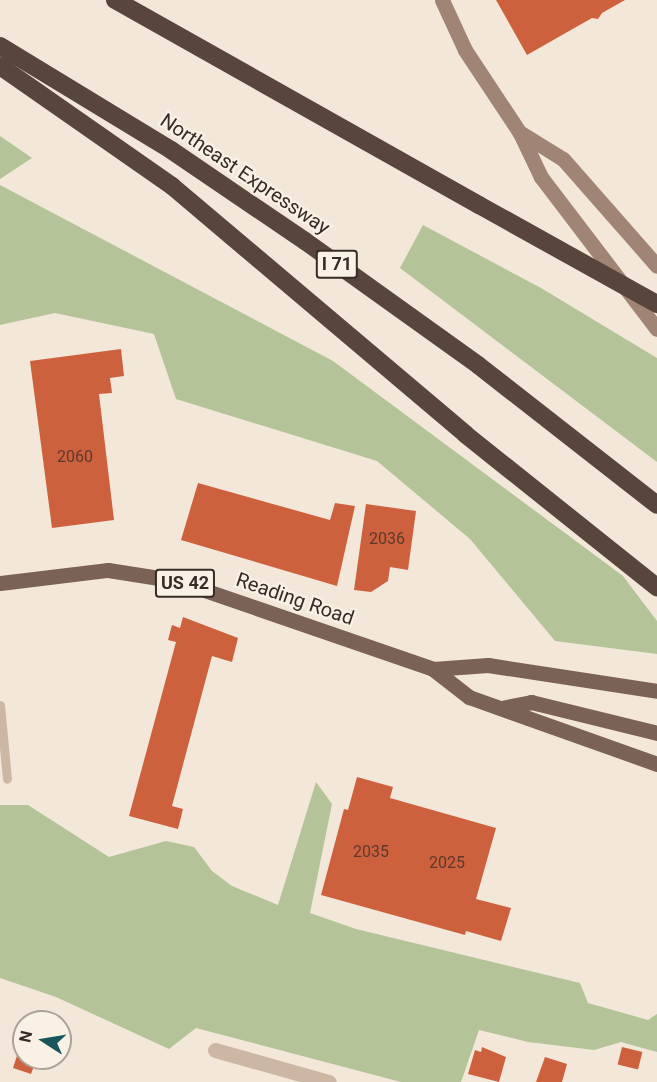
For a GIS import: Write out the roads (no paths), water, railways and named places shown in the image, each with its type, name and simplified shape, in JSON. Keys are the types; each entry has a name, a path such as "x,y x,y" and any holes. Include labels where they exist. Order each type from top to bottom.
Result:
{"highway":[{"path":"115,0 657,304"},
{"name":"Northeast Expressway","path":"0,46 171,150 305,241 478,365 657,505"},
{"path":"0,66 172,186 465,434 653,584"}],"main road":[{"name":"Reading Road","path":"0,584 78,571 148,574 433,669 469,697 657,764"},
{"name":"Reading Road","path":"433,669 488,665 657,691"},
{"path":"498,708 531,702 657,733"}],"street":[{"path":"442,0 465,50 520,133 541,177 657,329"},
{"path":"520,133 563,159 657,266"},
{"path":"215,1050 329,1082"}],"lane":[{"path":"0,705 7,779"}]}
